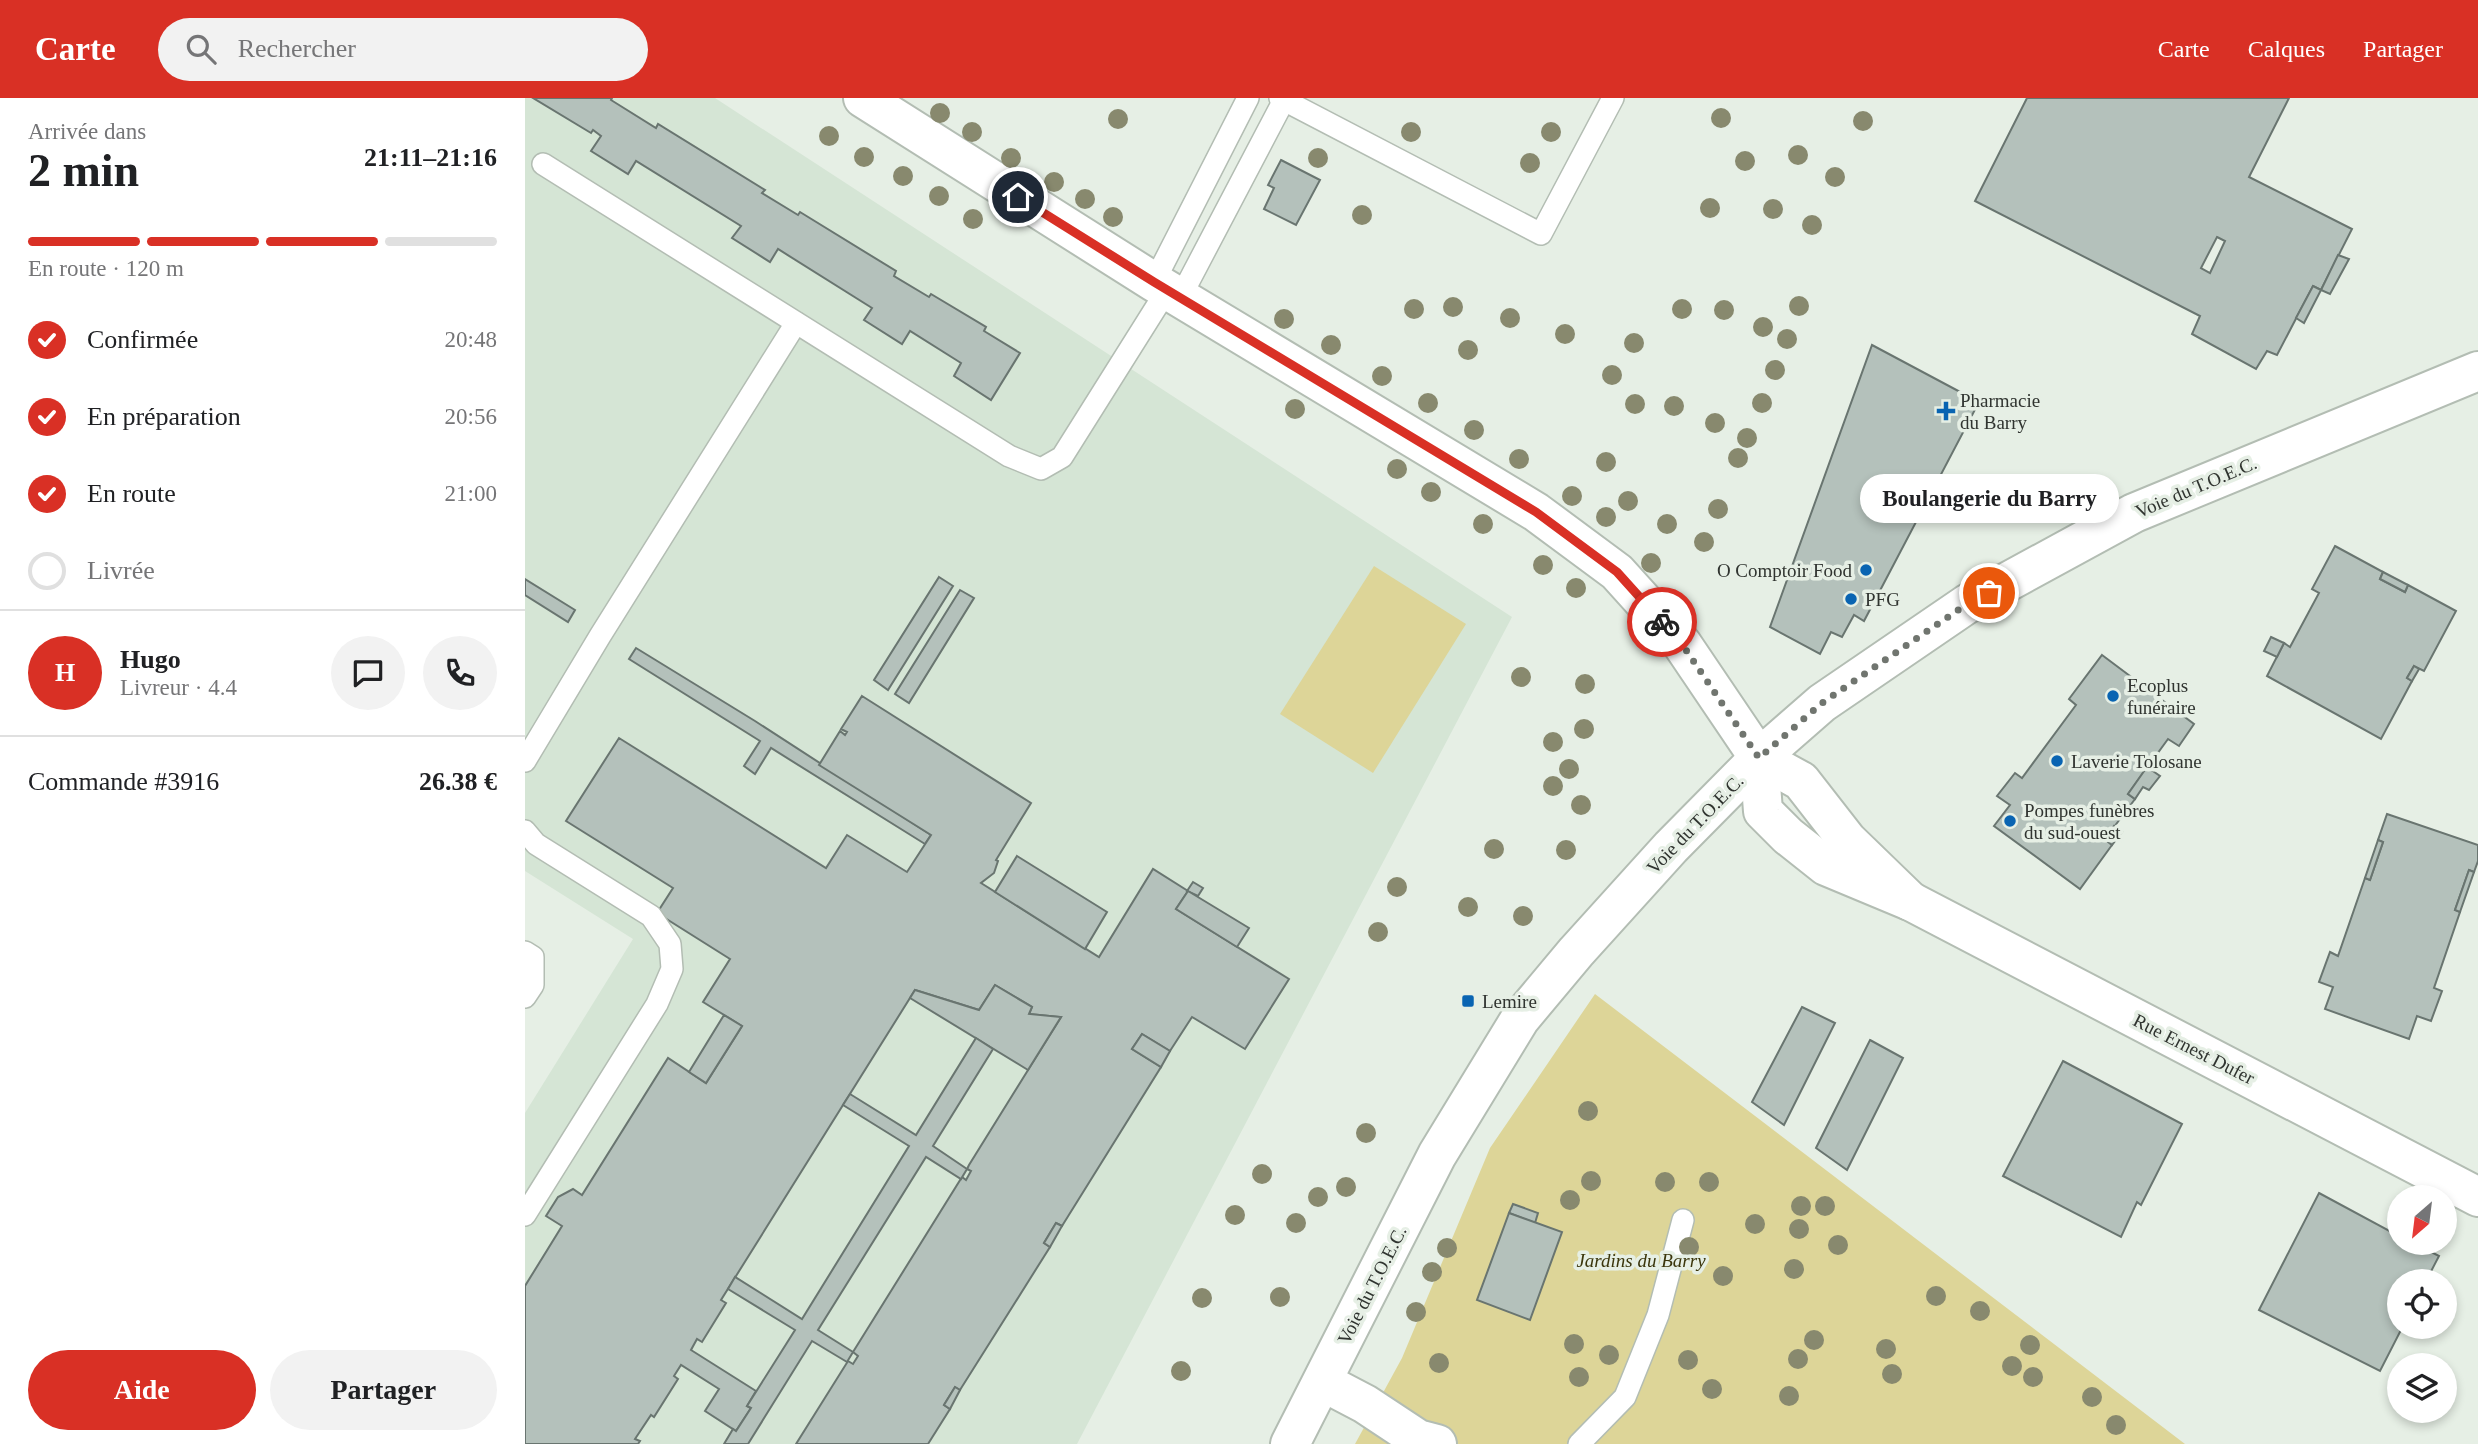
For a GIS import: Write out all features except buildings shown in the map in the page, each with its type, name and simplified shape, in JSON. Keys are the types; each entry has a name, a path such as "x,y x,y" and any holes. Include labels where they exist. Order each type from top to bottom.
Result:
{"street":[{"path":"863,98 1167,290 1536,512 1617,572 1682,644 1759,758"},
{"name":"Voie du T.O.E.C.","path":"1290,1444 1437,1155 1520,1019 1576,952 1671,847 1759,758 1822,703 1967,604 2124,518 2478,371"},
{"name":"Rue Ernest Dufer","path":"1759,758 1763,811 1788,836 1826,866 1910,901 2478,1197"},
{"path":"1323,1382 1365,1404 1418,1439 1437,1444"}],"lane":[{"path":"1167,290 1248,98"},
{"path":"543,164 1009,456 1041,468 1062,457 1282,99 1541,234 1613,98"},
{"path":"525,761 600,635 796,323"},
{"path":"525,831 536,844 651,916 670,944 672,969 657,1003 525,1215"},
{"path":"525,952 533,957 533,985 525,997"},
{"path":"1579,1444 1625,1397 1658,1315 1683,1220"}],"shaded area":[{"path":"525,98 715,98 1512,617 1077,1444 525,1444 525,1113 633,939 525,871"}],"green space":[{"path":"1374,566 1466,624 1373,773 1280,714"},
{"name":"Jardins du Barry","path":"1595,994 2185,1444 1355,1444 1402,1358 1490,1148"}],"way so far":[{"path":"1662,622 1682,644 1759,758 1822,703 1967,604 1989,593"}],"place":[{"name":"Pharmacie du Barry","path":"1946,411"},
{"name":"O Comptoir Food","path":"1866,570"},
{"name":"Boulangerie du Barry","path":"1989,593"},
{"name":"PFG","path":"1851,599"},
{"name":"Ecoplus funéraire","path":"2113,696"},
{"name":"Laverie Tolosane","path":"2057,761"},
{"name":"Pompes funèbres du sud-ouest","path":"2010,821"},
{"name":"Lemire","path":"1468,1001"}],"route":[{"path":"1018,197 1536,512 1617,572 1662,622"}]}
